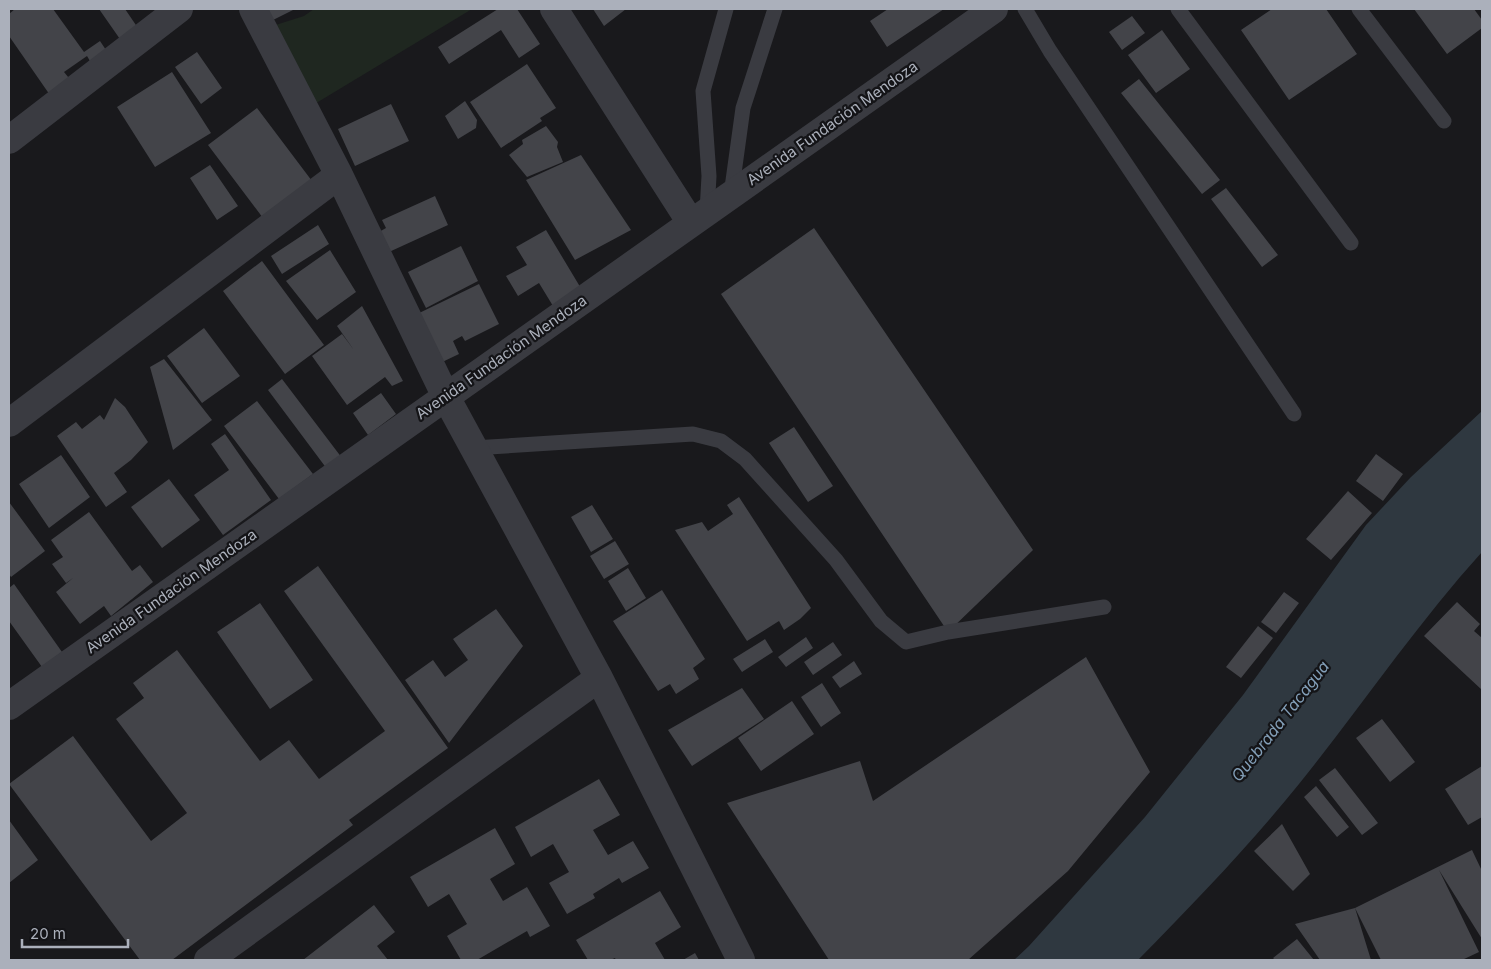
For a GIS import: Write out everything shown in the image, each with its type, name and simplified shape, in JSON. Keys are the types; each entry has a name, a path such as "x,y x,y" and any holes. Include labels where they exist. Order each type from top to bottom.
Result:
{"street":[{"path":"9,140 179,9"},
{"path":"253,9 339,175 446,397 599,678 741,960"},
{"path":"554,9 699,217"},
{"name":"Avenida Fundación Mendoza","path":"9,706 994,9"},
{"path":"9,423 339,175"},
{"path":"208,960 599,678"}],"lane":[{"path":"699,217 710,176 703,91 726,9"},
{"path":"731,195 743,108 775,9"},
{"path":"1025,9 1050,51 1294,414"},
{"path":"1178,9 1351,243"},
{"path":"1359,9 1444,121"},
{"path":"473,448 693,434 720,441 745,459 836,560 881,621 906,642 948,632 1104,607"}],"shaded area":[{"path":"314,9 472,9 308,108 266,28 304,16"}],"water":[{"name":"Quebrada Tacagua","path":"1482,411 1482,552 1434,608 1322,755 1261,830 1138,960 1014,960 1029,946 1145,817 1243,695 1366,525 1411,477"}],"building":[{"path":"15,9 53,9 84,52 100,41 106,50 90,61 87,56 64,72 73,83 52,98 9,36 9,14"},
{"path":"99,9 125,9 140,31 122,42"},
{"path":"267,9 295,9 273,20"},
{"path":"498,9 517,9 540,44 519,58 501,30 449,64 438,47"},
{"path":"593,9 626,9 604,26"},
{"path":"888,9 944,9 887,47 870,21"},
{"path":"1272,9 1326,9 1357,54 1289,100 1241,30"},
{"path":"1414,9 1474,9 1482,20 1482,28 1447,54"},
{"path":"1132,16 1145,33 1122,50 1109,32"},
{"path":"1162,30 1190,69 1156,93 1128,55"},
{"path":"197,52 222,88 201,104 175,67"},
{"path":"527,64 556,108 540,118 542,121 501,148 470,102"},
{"path":"172,72 211,133 155,167 117,107"},
{"path":"1139,79 1220,180 1202,194 1121,93"},
{"path":"465,101 477,120 476,128 458,139 445,116"},
{"path":"391,104 409,141 355,166 338,129"},
{"path":"257,108 312,181 263,218 208,145"},
{"path":"546,126 558,142 557,147 563,162 527,177 509,155 523,144 522,140"},
{"path":"581,155 631,230 575,260 526,180"},
{"path":"210,165 238,206 217,220 190,178"},
{"path":"1226,188 1278,255 1262,267 1211,199"},
{"path":"435,196 448,225 389,252 379,232 386,228 382,220"},
{"path":"318,225 329,244 282,274 271,256"},
{"path":"814,228 1033,550 948,632 721,294"},
{"path":"546,230 582,290 553,306 539,283 518,296 506,276 527,265 516,247"},
{"path":"461,246 478,281 426,308 408,272"},
{"path":"330,250 356,292 317,320 286,281"},
{"path":"262,261 324,345 285,374 223,291"},
{"path":"479,284 499,324 465,341 462,336 453,341 459,354 436,365 413,316"},
{"path":"362,306 403,381 392,386 385,377 347,405 312,356 342,334 354,350 337,326"},
{"path":"204,328 240,376 202,403 167,356"},
{"path":"164,359 212,420 173,450 150,367"},
{"path":"282,379 342,458 327,469 268,390"},
{"path":"381,393 396,414 368,435 353,413"},
{"path":"115,398 125,407 148,442 131,460 114,473 127,492 106,507 57,436 76,422 82,429 100,415 104,420"},
{"path":"257,401 313,474 279,499 224,426"},
{"path":"794,427 833,486 808,502 769,443"},
{"path":"225,434 271,500 223,535 194,495 229,470 211,444"},
{"path":"1376,454 1403,474 1383,501 1356,481"},
{"path":"61,455 90,497 49,528 19,484"},
{"path":"169,479 200,520 162,548 131,507"},
{"path":"1348,491 1372,513 1331,560 1306,539"},
{"path":"739,497 811,608 800,619 784,630 779,621 747,641 675,530 702,522 708,531 733,514 727,505"},
{"path":"9,502 45,551 11,577 9,574"},
{"path":"592,505 613,539 591,552 571,517"},
{"path":"89,512 132,571 140,565 153,582 111,616 104,606 80,624 56,592 73,578 66,583 52,564 63,557 51,540"},
{"path":"615,541 629,564 604,579 590,556"},
{"path":"318,566 448,748 349,820 353,825 172,960 140,960 9,784 73,736 151,841 187,813 116,719 144,698 133,683 177,650 260,761 289,740 319,779 385,731 284,591"},
{"path":"628,568 646,598 626,611 608,581"},
{"path":"14,584 62,652 42,667 9,621 9,588"},
{"path":"662,590 705,659 693,668 699,679 676,694 670,684 658,691 613,621"},
{"path":"1284,592 1299,603 1276,633 1261,622"},
{"path":"1457,602 1480,624 1474,631 1482,638 1482,690 1424,636"},
{"path":"260,603 313,680 270,709 217,632"},
{"path":"496,609 523,646 449,743 405,680 433,660 445,677 468,660 453,639"},
{"path":"1258,626 1273,638 1241,678 1226,667"},
{"path":"806,637 813,648 786,667 778,657"},
{"path":"765,639 773,652 742,672 733,659"},
{"path":"833,642 842,655 813,675 804,662"},
{"path":"1086,657 1150,772 1068,871 968,960 829,960 727,803 860,761 873,801"},
{"path":"854,661 862,674 840,688 832,677"},
{"path":"822,683 841,713 821,727 801,697"},
{"path":"742,688 764,719 692,766 668,730"},
{"path":"792,701 814,734 761,771 738,738"},
{"path":"1382,719 1415,762 1390,782 1356,738"},
{"path":"1482,766 1482,817 1468,825 1445,789"},
{"path":"1335,768 1378,823 1362,835 1319,780"},
{"path":"599,779 620,815 593,830 608,855 633,841 649,868 622,883 619,878 593,894 595,898 567,914 549,883 569,872 553,844 531,857 515,827"},
{"path":"1316,786 1349,827 1337,837 1304,797"},
{"path":"9,820 38,860 9,883"},
{"path":"1282,824 1310,874 1293,891 1254,851"},
{"path":"495,828 515,864 490,879 503,901 527,887 550,926 530,937 527,931 477,960 461,960 447,936 467,924 449,894 428,907 410,877"},
{"path":"1472,850 1482,871 1482,939 1439,870 1479,952 1462,960 1381,960 1355,908"},
{"path":"660,891 681,927 655,943 665,960 616,960 615,958 610,960 588,960 576,940"},
{"path":"374,905 395,932 377,946 388,960 303,960"},
{"path":"1355,908 1371,960 1320,960 1295,924"},
{"path":"1297,939 1314,960 1275,960 1273,958"},
{"path":"695,953 699,960 683,960"}]}
